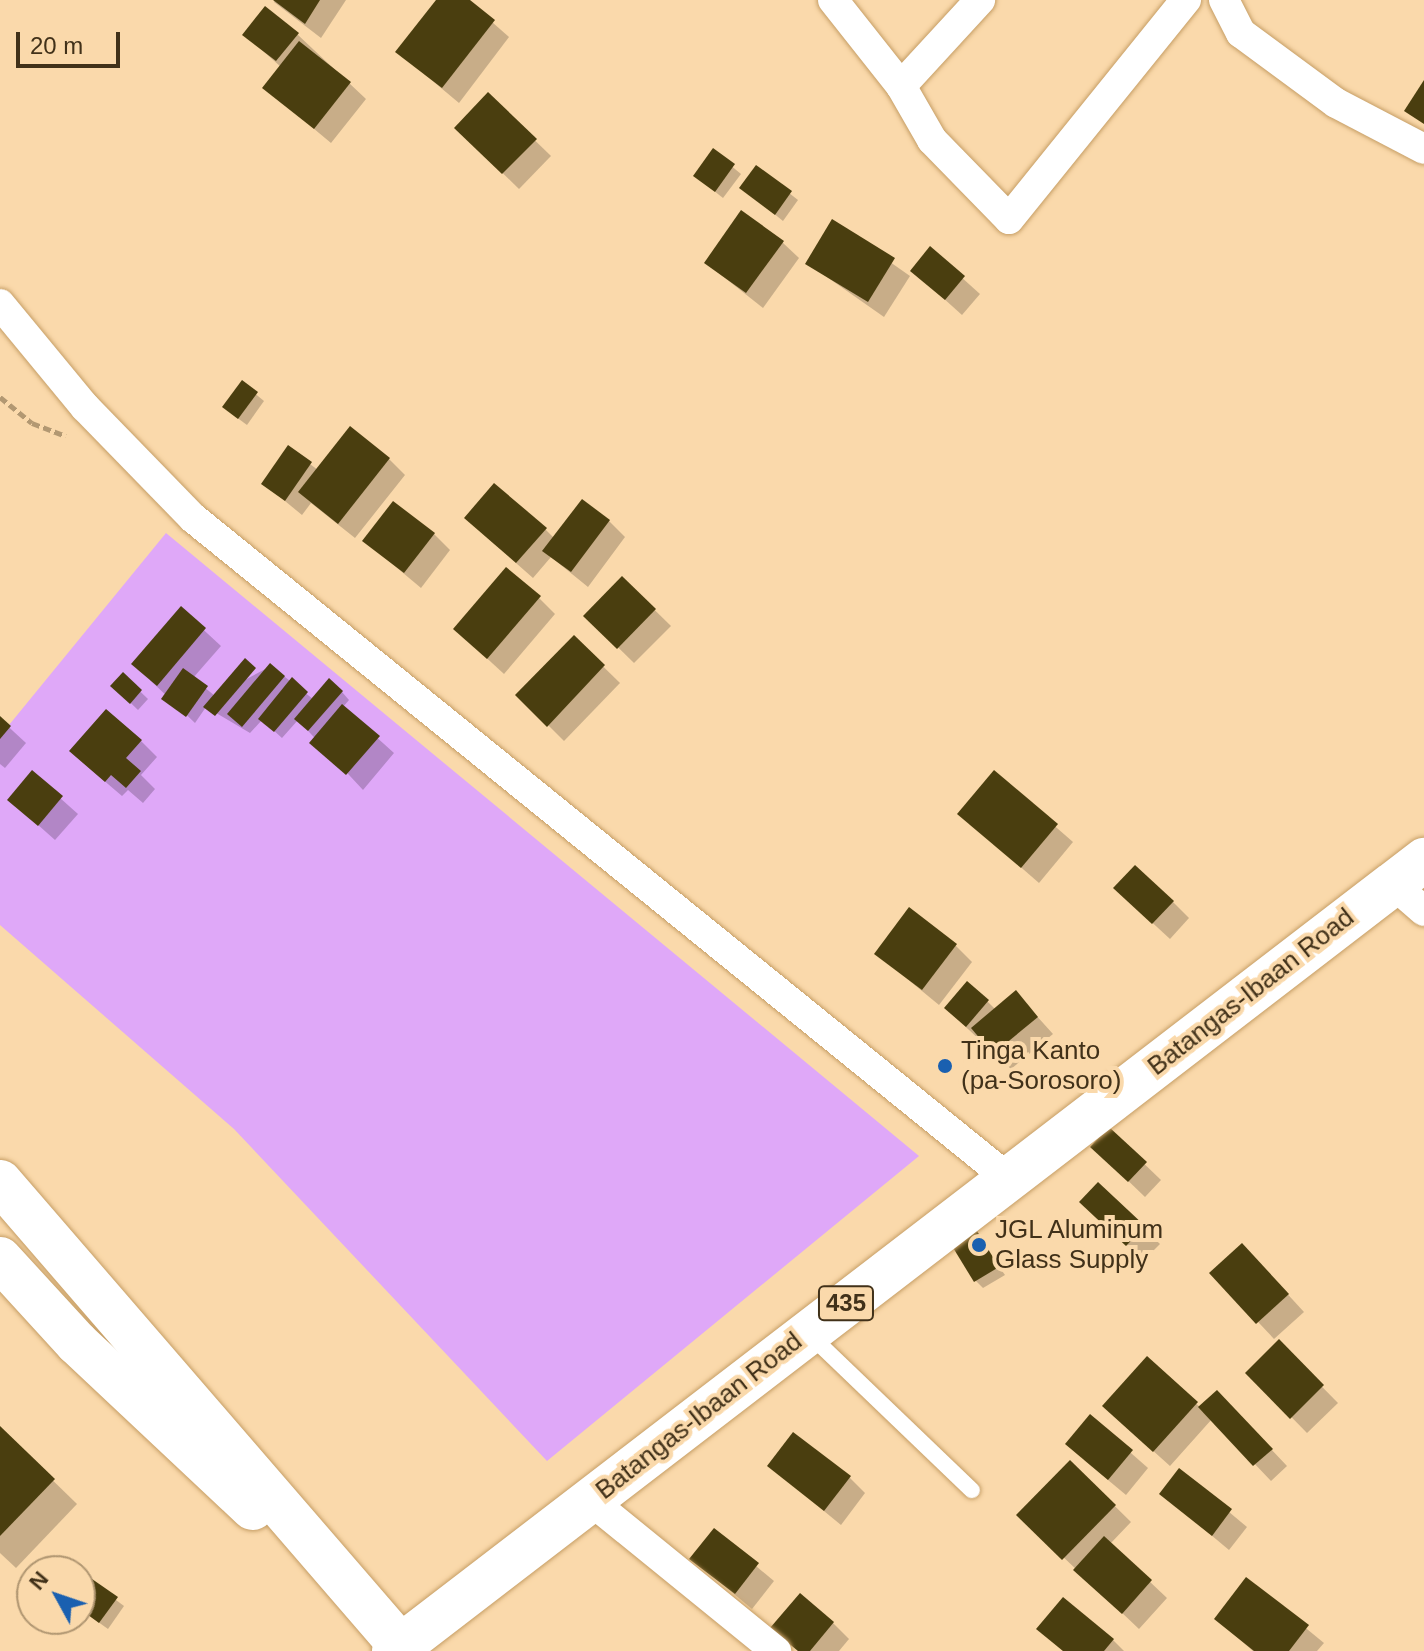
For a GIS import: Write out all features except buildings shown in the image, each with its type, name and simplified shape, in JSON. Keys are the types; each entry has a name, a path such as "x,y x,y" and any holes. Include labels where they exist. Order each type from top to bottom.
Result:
{"main road":[{"name":"Batangas-Ibaan Road","path":"400,1649 1009,1179 1414,885"},
{"path":"0,1182 400,1649"},
{"path":"0,1259 77,1343 400,1649"}],"street":[{"path":"833,0 901,86 932,140 1009,219 1186,0"},
{"path":"901,86 980,0"},
{"path":"1224,0 1241,33 1336,103 1424,149"},
{"path":"0,304 85,407 193,518 1009,1179"},
{"path":"590,1500 776,1651"}],"lane":[{"path":"807,1332 972,1490"}],"shaded area":[{"path":"166,533 919,1156 547,1461 234,1129 0,925 0,736"}],"place":[{"name":"Tinga Kanto (pa-Sorosoro)","path":"945,1066"},
{"name":"JGL Aluminum Glass Supply","path":"979,1245"}]}
